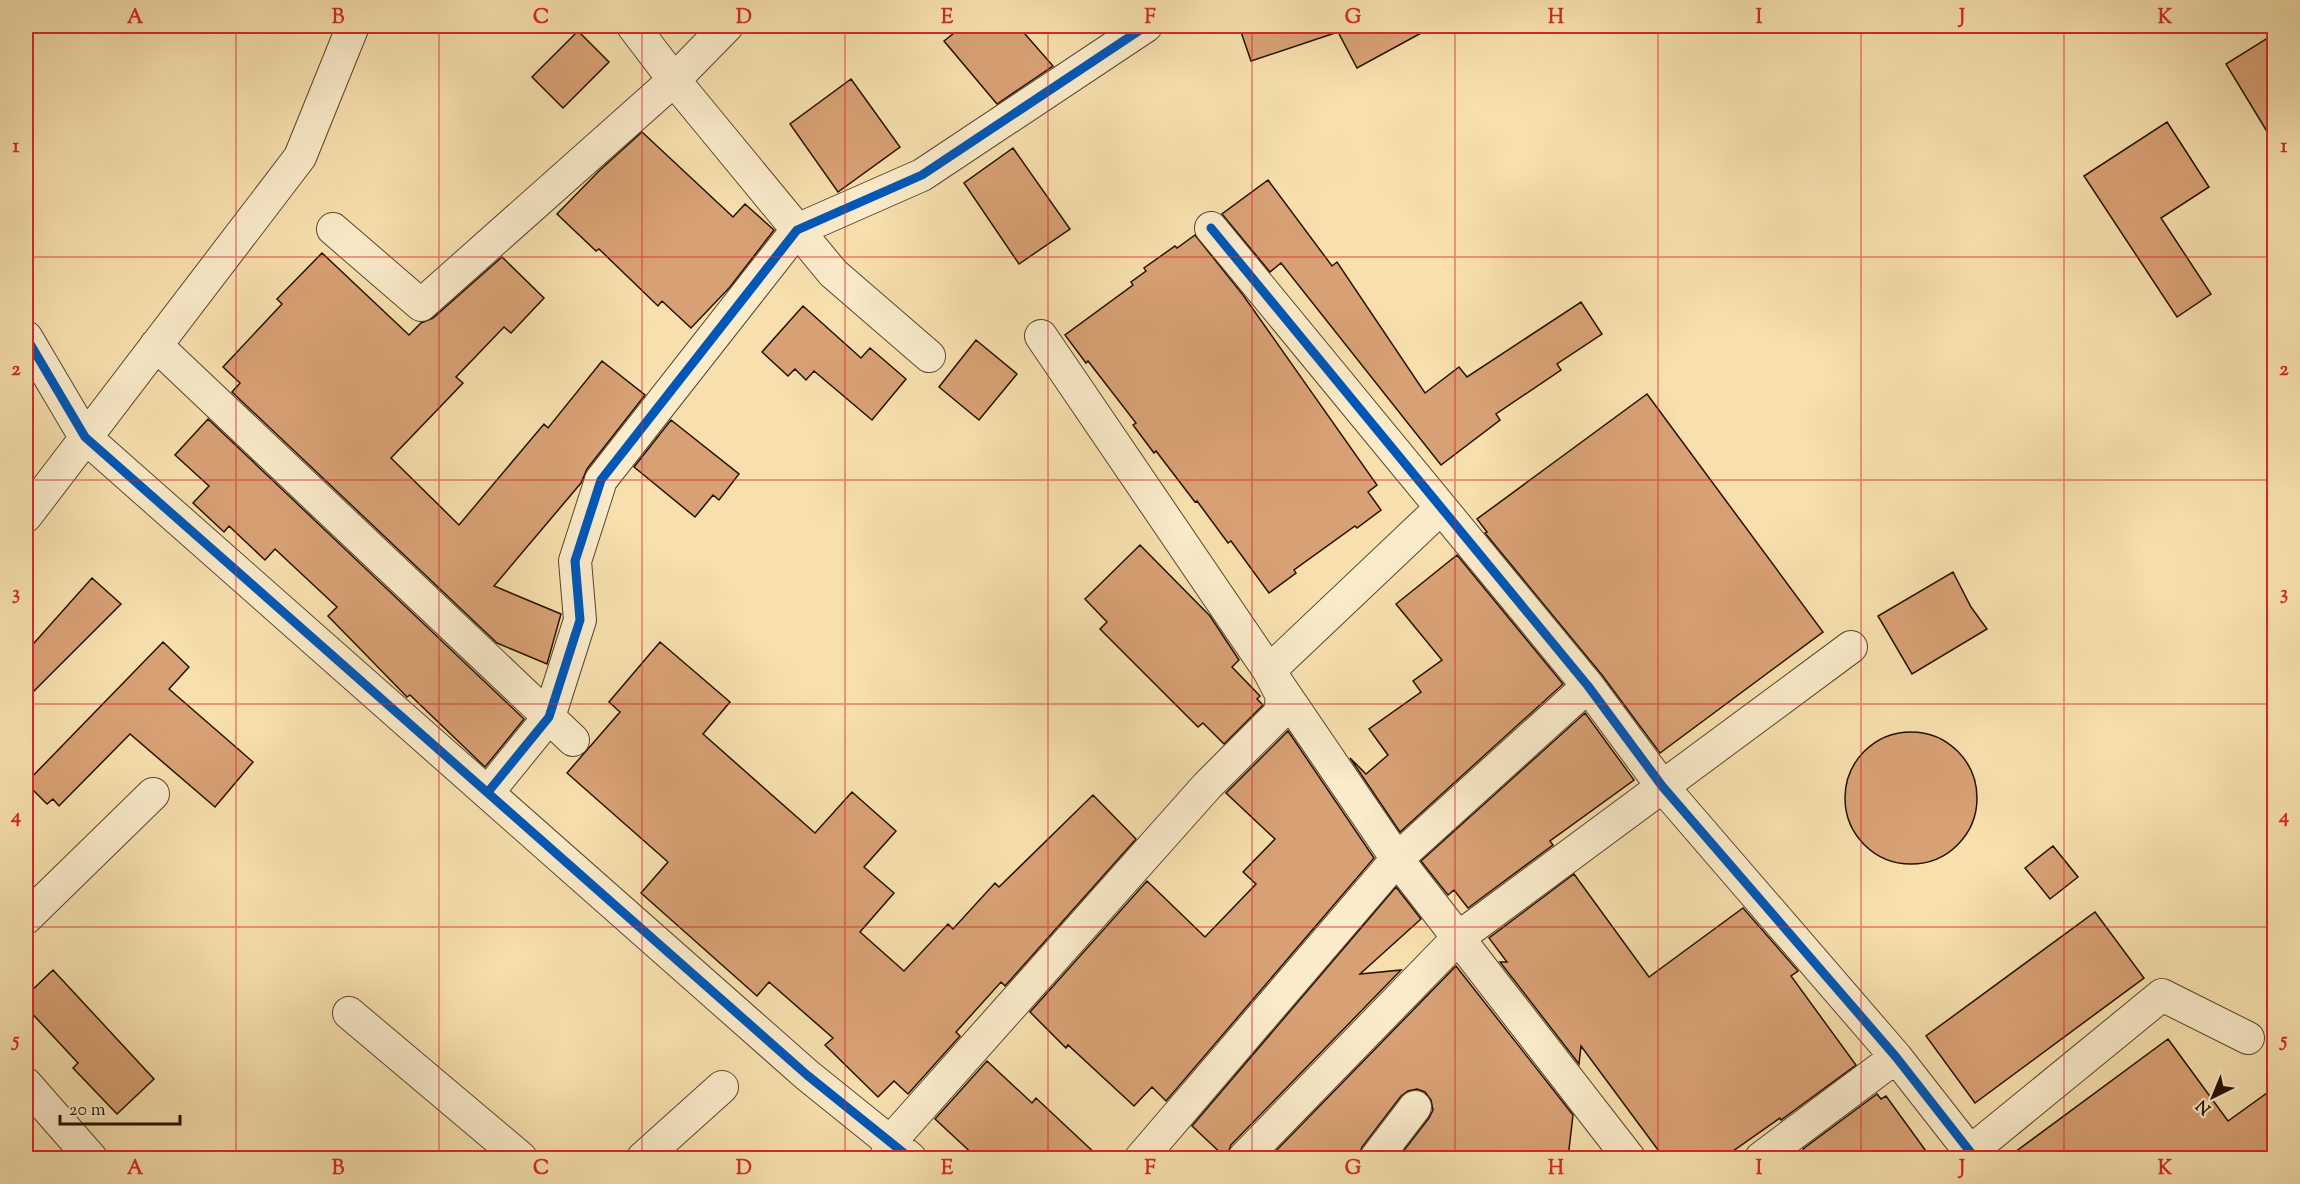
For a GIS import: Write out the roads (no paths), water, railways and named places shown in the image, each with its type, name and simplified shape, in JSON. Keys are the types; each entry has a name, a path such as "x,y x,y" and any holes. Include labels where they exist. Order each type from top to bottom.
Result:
{"street":[{"path":"26,516 300,158 353,26"},
{"path":"633,26 833,273 929,356"},
{"path":"333,229 421,305 675,80 727,26"},
{"path":"488,792 549,717 580,620 575,561 601,480 797,230 922,175 1146,26"},
{"path":"1211,228 1588,686 1662,786 1896,1057 1972,1155 2162,994 2248,1038"},
{"path":"1041,336 1397,859 1629,1158"},
{"path":"26,337 85,438 896,1153 1207,786 1280,713 1282,696 1269,671"},
{"path":"156,345 573,740"},
{"path":"1269,671 1441,508"},
{"path":"1244,1158 1458,938 1851,647"},
{"path":"1141,1158 1397,859 1588,686"},
{"path":"26,918 153,794"},
{"path":"350,1013 521,1158"},
{"path":"1761,1158 1896,1057"},
{"path":"26,1084 92,1158"},
{"path":"643,1158 722,1087"},
{"path":"1376,1158 1415,1107"}]}
